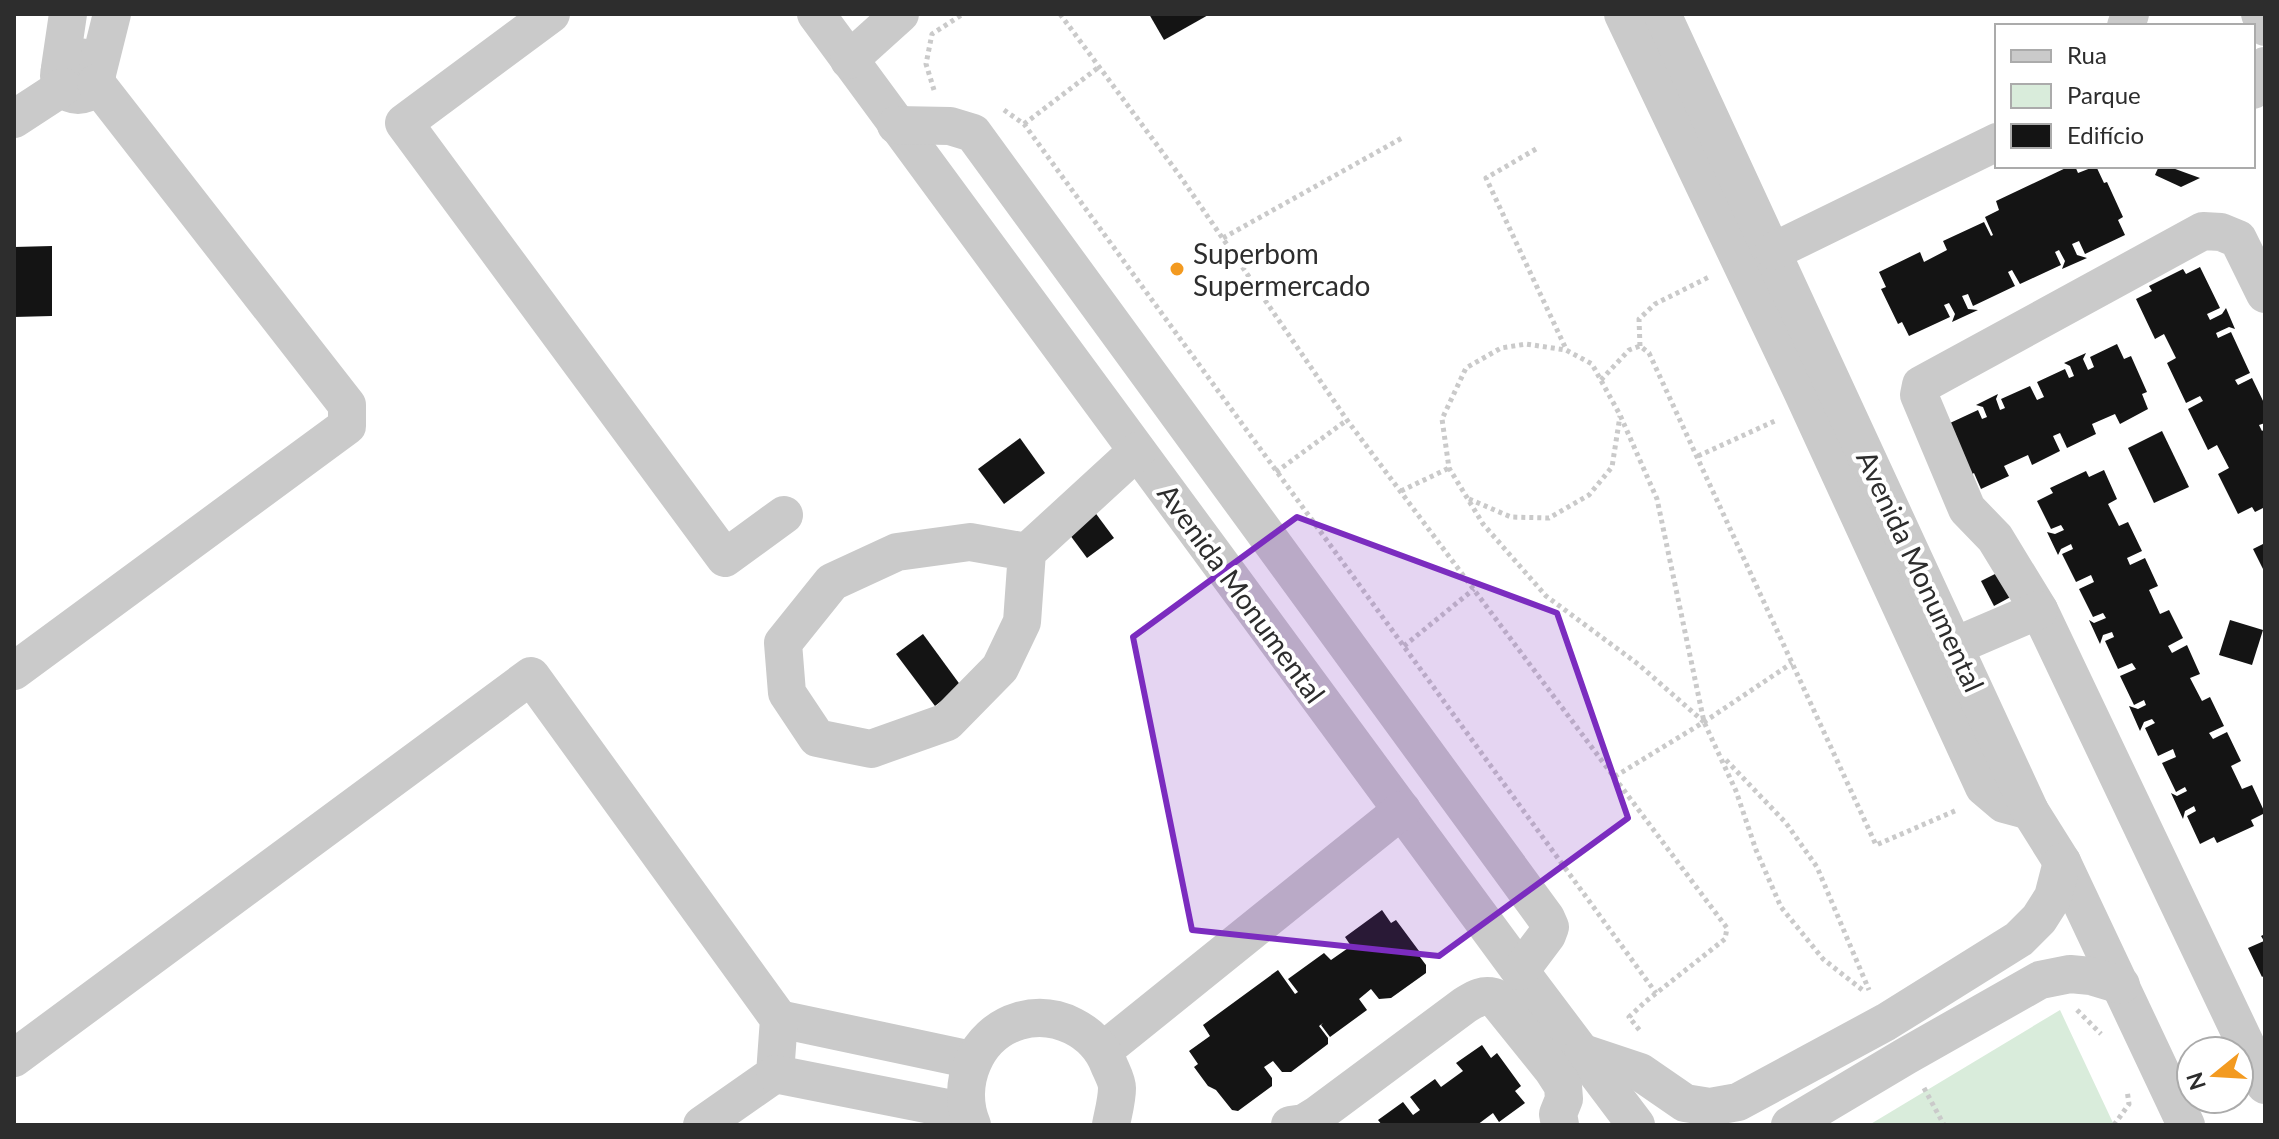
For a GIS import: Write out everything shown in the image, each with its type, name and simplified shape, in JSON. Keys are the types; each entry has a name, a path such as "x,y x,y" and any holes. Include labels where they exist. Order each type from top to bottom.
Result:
{"street":[{"path":"14,671 347,426 347,405 79,78 68,14"},
{"path":"14,119 79,78 112,14"},
{"path":"551,14 404,123 725,558 784,515"},
{"name":"Avenida Monumental","path":"816,14 1636,1125"},
{"path":"849,60 900,14"},
{"path":"1623,14 1802,391 1984,787 2004,804 2030,811"},
{"name":"Avenida Monumental","path":"1662,14 2030,811 2062,862 2186,1125"},
{"path":"2260,14 2265,27"},
{"path":"2255,86 2265,69"},
{"path":"896,125 950,126 973,133 1546,918 1550,927 1547,935 1520,971"},
{"path":"1774,251 1995,143"},
{"path":"2265,294 2238,239 2221,232 2203,231 1921,385 1919,395 1967,509 1995,538 2039,610 2265,1085"},
{"path":"1027,552 970,542 897,552 832,582 783,643 787,693 817,738 871,749 947,722 1000,668 1022,622 1027,552 1137,451"},
{"path":"1955,646 2039,610"},
{"path":"14,1058 531,676 779,1019 775,1074"},
{"path":"1104,1050 1402,810"},
{"path":"1583,1053 1640,1072 1685,1103 1710,1107 1738,1102 1886,1022 2019,939 2039,919 2053,897 2062,862"},
{"path":"1790,1125 2040,980 2070,974 2091,976 2121,985"},
{"path":"1290,1125 1304,1123 1317,1115 1465,1005 1487,995 1494,997 1563,1086 1564,1099 1558,1114 1560,1125"},
{"path":"702,1125 775,1074 969,1118 965,1086 972,1060 991,1036 1019,1021 1050,1018 1080,1028 1104,1050 1117,1086 1111,1125"},
{"path":"779,1019 972,1060"}],"path":[{"path":"935,92 926,64 932,34 963,14"},
{"path":"1060,14 1180,176 1347,420 1727,928 1725,939 1629,1017 1645,1038"},
{"path":"1024,124 1099,67"},
{"path":"996,105 1024,124 1656,993"},
{"path":"1223,238 1402,138"},
{"path":"1536,149 1486,178 1566,350"},
{"path":"1640,346 1639,319 1655,304 1719,273"},
{"path":"1704,722 1638,664 1546,596 1483,524 1449,468 1442,419 1466,368 1501,348 1526,344 1566,350 1592,364 1620,415 1657,499 1704,722 1722,756 1756,850 1781,907 1823,959 1872,998 1817,867 1786,823 1722,756"},
{"path":"1601,380 1629,350 1640,346"},
{"path":"1640,346 1649,353 1698,456 1876,845 1960,809"},
{"path":"1468,498 1511,517 1549,518 1589,495 1612,467 1620,415"},
{"path":"1698,456 1783,417"},
{"path":"1276,472 1347,420"},
{"path":"1401,491 1449,468"},
{"path":"1404,646 1474,589"},
{"path":"1614,777 1792,663"},
{"path":"2074,1007 2102,1036"},
{"path":"2114,1125 2129,1104 2126,1085"}],"highlighted area":[{"path":"1297,517 1557,613 1628,818 1439,956 1192,930 1133,637"}],"green space":[{"path":"2060,1010 2114,1125 1869,1125"}],"building":[{"path":"1149,14 1210,14 1164,40"},
{"path":"2066,168 2076,168 2078,173 2097,168 2123,217 2118,220 2125,235 2085,254 2079,241 2072,244 2077,255 2087,258 2062,269 2065,261 2059,250 2055,252 2061,265 2020,284 2012,270 2008,272 2015,286 1973,306 1968,294 1962,296 1968,309 1978,310 1952,322 1955,314 1949,303 1944,305 1950,317 1909,336 1902,322 1898,324 1881,289 1886,287 1879,272 1920,252 1924,262 1947,250 1943,241 1984,222 1993,235 1985,217 1999,210 1996,201"},
{"path":"2158,168 2172,168 2200,178 2181,187 2155,175"},
{"path":"52,246 52,316 14,317 14,247"},
{"path":"2200,267 2220,308 2207,314 2210,320 2226,308 2235,329 2229,327 2216,333 2218,338 2231,332 2250,373 2235,380 2238,385 2252,378 2265,405 2265,423 2259,425 2262,431 2265,429 2265,507 2255,512 2252,507 2238,514 2218,474 2229,468 2217,445 2208,450 2188,409 2203,401 2200,396 2186,403 2167,363 2176,358 2164,334 2155,339 2136,299 2152,291 2149,286 2183,269 2186,274"},
{"path":"2117,344 2124,359 2131,356 2147,392 2142,394 2148,409 2120,424 2115,414 2092,424 2096,434 2067,448 2060,433 2053,436 2060,451 2032,465 2028,455 2004,466 2009,476 1981,489 1974,473 1967,477 1950,423 1978,410 1982,419 1987,417 1983,407 1976,405 1998,394 1996,399 2000,410 2005,408 2001,399 2030,386 2037,400 2044,397 2037,382 2065,369 2069,378 2074,376 2070,366 2064,363 2086,353 2083,359 2088,370 2094,367 2090,357"},
{"path":"2162,431 2189,487 2154,503 2128,448"},
{"path":"1020,438 1045,473 1004,504 978,469"},
{"path":"2104,470 2117,499 2108,504 2119,526 2128,522 2142,551 2127,558 2130,565 2145,558 2158,586 2149,590 2160,614 2169,610 2183,638 2168,646 2172,653 2187,645 2200,674 2190,678 2202,701 2210,697 2224,726 2209,733 2213,739 2227,732 2241,761 2231,766 2242,789 2252,785 2265,813 2251,820 2254,826 2217,843 2214,837 2200,844 2187,816 2196,811 2194,806 2185,811 2183,819 2171,793 2177,796 2187,791 2185,787 2176,792 2162,763 2176,757 2173,749 2158,756 2145,728 2155,723 2152,719 2144,722 2140,731 2129,706 2138,709 2146,705 2144,700 2134,705 2120,676 2136,669 2132,663 2118,669 2105,641 2114,637 2112,632 2103,635 2100,644 2089,620 2094,623 2106,618 2103,613 2093,617 2079,589 2094,582 2091,575 2076,582 2062,554 2073,549 2071,544 2061,549 2058,555 2047,532 2055,534 2064,530 2061,525 2051,529 2037,501 2053,493 2050,488 2086,471 2089,477"},
{"path":"1091,507 1114,538 1087,558 1064,527"},
{"path":"2265,543 2265,573 2253,549"},
{"path":"2005,569 2016,594 1994,606 1981,581"},
{"path":"2230,620 2263,630 2252,665 2219,655"},
{"path":"923,634 961,686 935,706 896,654"},
{"path":"1382,910 1391,923 1396,920 1419,951 1417,953 1426,965 1426,973 1391,998 1379,999 1371,989 1359,999 1367,1010 1330,1037 1321,1025 1323,1023 1319,1026 1328,1038 1328,1044 1291,1072 1282,1072 1273,1061 1264,1067 1272,1078 1272,1086 1238,1111 1232,1110 1194,1067 1198,1064 1189,1051 1210,1036 1203,1025 1278,970 1295,994 1298,992 1288,979 1324,953 1331,960 1351,946 1345,937"},
{"path":"2265,934 2265,975 2262,977 2248,948 2264,941 2261,936"},
{"path":"1482,1045 1491,1058 1497,1053 1521,1086 1515,1091 1525,1103 1499,1122 1493,1113 1477,1125 1382,1125 1378,1120 1403,1102 1413,1115 1420,1110 1410,1097 1435,1079 1441,1087 1463,1071 1456,1063"}],"place":[{"name":"Superbom Supermercado","path":"1177,269"}]}
